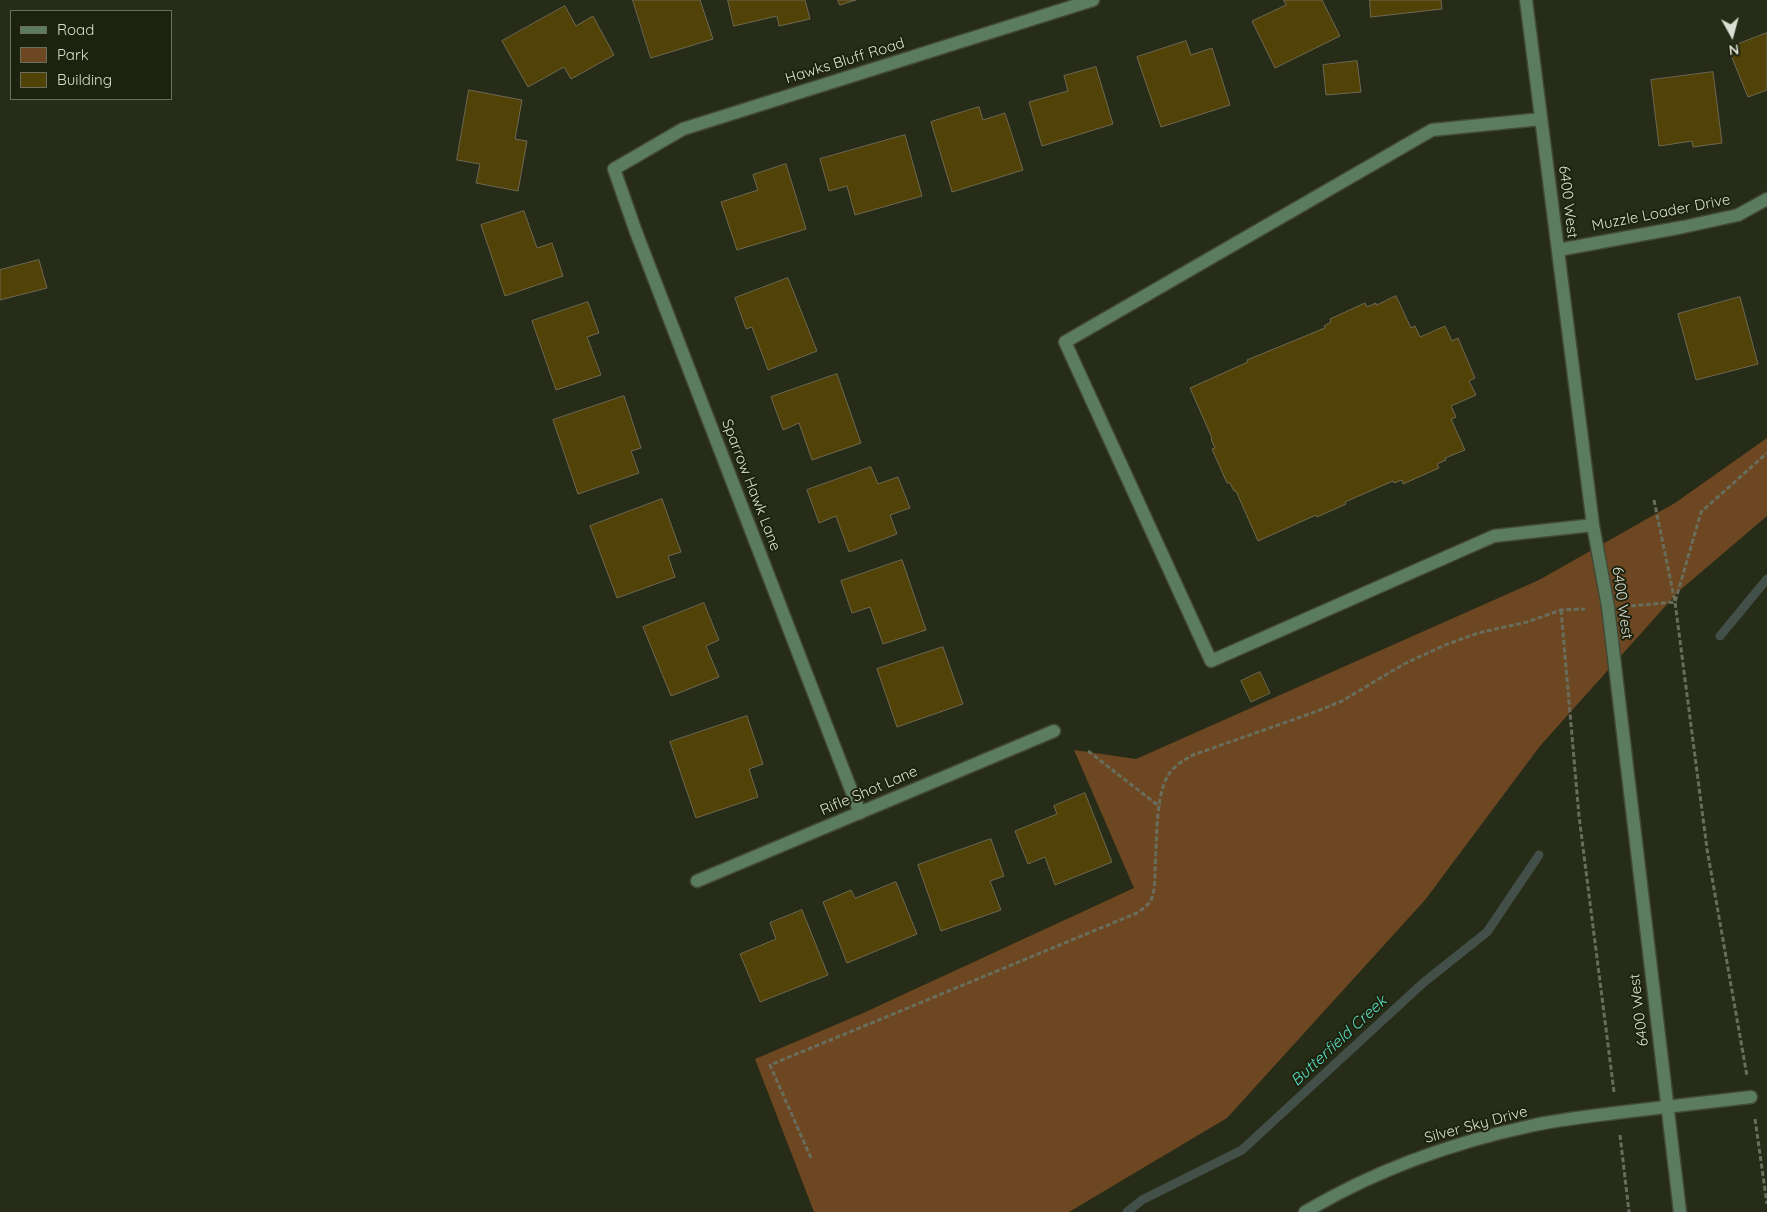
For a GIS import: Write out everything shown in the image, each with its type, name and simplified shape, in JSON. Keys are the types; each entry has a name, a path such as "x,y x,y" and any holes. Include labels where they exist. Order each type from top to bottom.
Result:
{"street":[{"name":"Hawks Bluff Road","path":"614,169 682,129 1093,0"},
{"name":"6400 West","path":"1526,0 1593,525 1608,607 1680,1212"},
{"path":"1541,119 1432,130 1065,342 1211,661 1494,536 1593,525"},
{"name":"Sparrow Hawk Lane","path":"614,169 639,241 860,813"},
{"name":"Muzzle Loader Drive","path":"1558,250 1683,228 1738,216 1767,199"},
{"name":"Rifle Shot Lane","path":"697,881 1054,731"},
{"name":"Silver Sky Drive","path":"1305,1212 1370,1177 1443,1149 1484,1136 1531,1126 1617,1113 1751,1097"}],"path":[{"path":"1675,602 1702,512 1767,453"},
{"path":"1654,500 1675,602 1707,849 1751,1097 1767,1204"},
{"path":"811,1158 770,1065 1137,913 1144,908 1151,900 1154,885 1161,791 1167,776 1176,766 1193,755 1342,701 1404,664 1445,645 1478,633 1527,622 1561,610 1675,602"},
{"path":"1561,610 1579,816 1629,1212"},
{"path":"1088,751 1160,807"}],"green space":[{"path":"1767,438 1767,516 1679,591 1540,746 1425,900 1227,1118 1069,1212 814,1212 755,1059 861,1014 1134,888 1074,750 1136,759 1539,580 1675,503"}],"building":[{"path":"633,0 700,0 713,39 651,58"},
{"path":"728,0 805,0 810,19 779,26 777,16 734,26"},
{"path":"838,0 856,0 840,5"},
{"path":"1284,0 1322,0 1340,36 1275,68 1252,21 1286,5"},
{"path":"1370,0 1441,0 1442,9 1371,17"},
{"path":"565,6 576,26 593,16 614,55 571,79 564,67 528,87 502,41"},
{"path":"1767,33 1767,90 1748,97 1728,48"},
{"path":"1186,41 1191,55 1212,48 1230,105 1161,127 1137,57"},
{"path":"1357,61 1361,92 1326,95 1323,65"},
{"path":"1096,67 1113,124 1042,146 1029,102 1068,91 1064,76"},
{"path":"1713,72 1722,143 1693,147 1692,141 1659,146 1651,80"},
{"path":"469,90 522,100 515,139 527,141 518,191 476,183 480,164 457,160"},
{"path":"979,107 983,120 1005,113 1023,170 952,192 931,122"},
{"path":"905,135 922,196 855,215 847,186 829,191 820,159"},
{"path":"786,164 806,229 737,250 721,202 758,190 753,175"},
{"path":"524,211 537,248 552,243 563,276 505,296 481,225"},
{"path":"39,260 47,288 0,300 0,270"},
{"path":"788,278 817,351 768,370 752,327 746,329 735,298"},
{"path":"1396,296 1411,328 1415,326 1420,337 1445,326 1452,341 1458,338 1475,378 1469,381 1476,395 1451,406 1456,417 1451,419 1465,450 1445,458 1446,460 1437,464 1439,468 1403,484 1402,480 1394,483 1393,481 1345,502 1346,504 1317,517 1316,515 1258,541 1236,491 1234,491 1230,483 1227,483 1212,449 1215,448 1212,438 1190,388 1248,362 1247,360 1325,328 1324,326 1331,322 1330,319 1365,303 1367,307 1376,303 1376,305"},
{"path":"1740,297 1758,364 1696,380 1678,314"},
{"path":"588,302 599,333 587,337 601,375 556,390 532,321"},
{"path":"837,374 861,443 812,460 799,423 783,430 771,397"},
{"path":"624,396 641,448 631,451 639,473 578,494 553,420"},
{"path":"871,467 878,484 898,477 910,508 890,515 897,534 849,552 836,516 819,523 807,490"},
{"path":"662,499 681,552 668,556 675,577 617,598 590,526"},
{"path":"902,560 926,630 883,644 870,607 852,613 841,581"},
{"path":"704,603 719,640 706,646 719,677 671,696 643,627"},
{"path":"943,647 963,704 897,727 877,669"},
{"path":"1260,672 1270,693 1251,702 1241,681"},
{"path":"747,716 763,764 749,769 758,797 696,818 670,742"},
{"path":"1085,793 1112,862 1055,885 1045,857 1028,864 1015,831 1057,814 1054,806"},
{"path":"991,839 1004,876 990,881 1001,910 941,931 918,865"},
{"path":"896,882 917,934 847,963 823,902 851,890 855,898"},
{"path":"802,910 828,975 760,1002 740,954 776,939 770,923"}],"waterway":[{"name":"Butterfield Creek","path":"1720,636 1767,579"},
{"name":"Butterfield Creek","path":"1127,1212 1142,1200 1242,1150 1423,983 1487,932 1539,855"}]}
